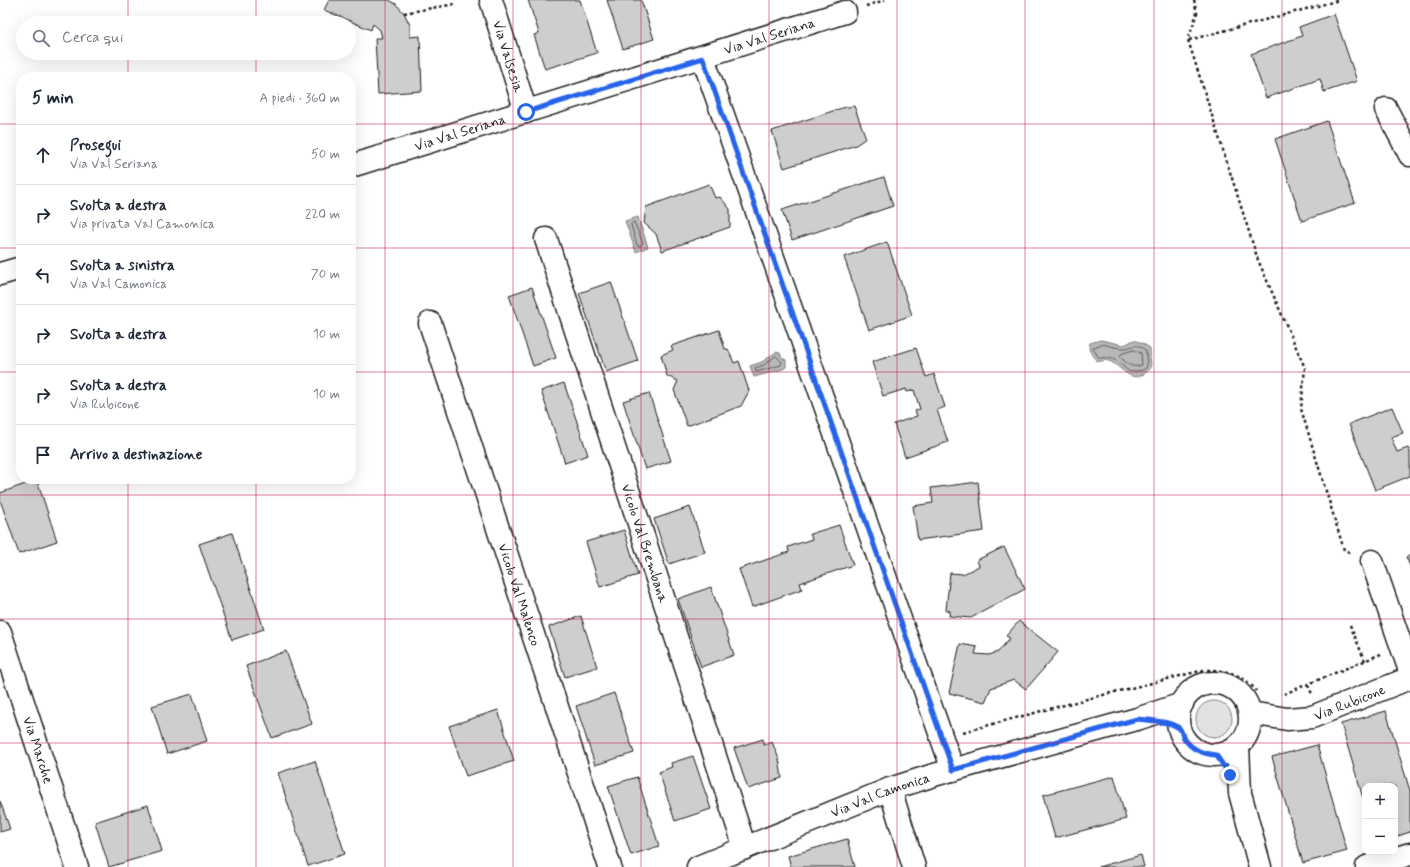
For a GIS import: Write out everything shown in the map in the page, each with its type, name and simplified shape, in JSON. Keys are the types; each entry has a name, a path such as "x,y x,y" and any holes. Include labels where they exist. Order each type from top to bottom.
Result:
{"street":[{"name":"Via Valsesia","path":"491,0 526,112"},
{"name":"Via Val Seriana","path":"356,164 703,58 845,12"},
{"path":"703,58 953,770"},
{"path":"1386,109 1410,155"},
{"name":"Vicolo Val Brembana","path":"546,239 745,848"},
{"path":"0,274 16,269"},
{"name":"Vicolo Val Malenco","path":"430,322 610,867"},
{"path":"1372,562 1410,671"},
{"name":"Via Marche","path":"0,632 77,867"},
{"name":"Via Rubicone","path":"1241,742 1287,719 1308,718 1320,715 1410,678"},
{"path":"1241,742 1232,750 1216,755 1207,754 1190,745 1180,729 1179,712 1188,695 1197,688 1207,684 1219,683 1230,686 1239,693 1246,702 1254,704 1250,722 1241,742 1240,793 1260,867"},
{"name":"Via Val Camonica","path":"698,867 890,789 1137,719 1182,704"},
{"name":"Via Rubicone","path":"1254,704 1287,719"},
{"name":"Via Val Camonica","path":"1137,719 1154,720 1173,725 1180,729"},
{"path":"1216,755 1240,793"},
{"path":"890,789 914,867"},
{"path":"1367,867 1410,854"}],"path":[{"path":"1194,0 1196,13 1188,40 1258,260 1305,368 1301,409 1344,550 1372,562"},
{"path":"1188,40 1340,0"},
{"path":"404,13 455,4"},
{"path":"1350,625 1365,661"},
{"path":"1281,696 1387,652"},
{"path":"942,738 1083,700 1204,670 1222,670 1231,672 1246,682 1254,704"}],"shaded area":[{"path":"1214,701 1227,706 1232,719 1227,732 1214,737 1201,732 1196,719 1201,706"}],"water":[{"path":"638,217 648,247 636,252 625,221"},
{"path":"1101,340 1124,345 1134,340 1142,343 1150,348 1151,368 1145,373 1135,377 1130,376 1109,361 1098,361 1092,356 1089,349 1090,343"},
{"path":"776,352 780,353 782,358 786,360 786,367 754,377 750,366 762,362"}],"building":[{"path":"329,0 389,0 396,4 404,13 410,25 410,37 420,36 422,91 378,94 375,38 382,38 380,30 373,24 371,30 356,24 356,16 338,16 324,10"},
{"path":"528,0 580,0 597,53 545,69 534,35 539,33"},
{"path":"607,0 641,0 654,39 623,49"},
{"path":"1334,14 1357,81 1324,92 1320,79 1266,98 1251,54 1302,36 1299,27"},
{"path":"854,106 866,138 856,145 784,168 772,131 842,108"},
{"path":"1327,121 1355,203 1302,221 1275,139"},
{"path":"884,177 893,206 792,240 782,210"},
{"path":"709,184 715,198 720,197 730,209 730,227 662,251 656,234 644,223 646,207"},
{"path":"887,242 912,315 869,330 844,257"},
{"path":"611,282 638,361 606,372 579,293"},
{"path":"532,287 556,358 533,366 509,295"},
{"path":"719,330 725,349 728,349 734,363 739,361 749,391 741,406 687,426 674,390 678,381 667,376 661,355 673,350 671,346"},
{"path":"916,348 926,377 934,374 945,407 937,410 948,442 905,457 894,424 917,416 915,411 920,409 914,390 907,392 906,389 883,396 872,362"},
{"path":"564,383 588,455 565,463 541,391"},
{"path":"649,393 671,461 645,469 623,401"},
{"path":"1392,407 1403,433 1391,437 1397,452 1408,448 1410,452 1410,476 1375,490 1349,424"},
{"path":"978,482 984,531 918,540 913,506 933,503 931,488"},
{"path":"26,484 38,484 57,541 19,554 0,500 0,493"},
{"path":"690,507 705,552 669,564 654,519"},
{"path":"839,525 853,565 800,583 802,589 752,607 739,569 789,552 788,547 812,539 810,534"},
{"path":"624,530 638,575 600,587 586,542"},
{"path":"232,533 264,629 232,640 199,544"},
{"path":"1004,547 1025,589 971,618 949,616 950,611 946,610 950,573 963,574 979,566 977,560"},
{"path":"1410,555 1410,566 1406,557"},
{"path":"711,587 734,655 701,667 678,599"},
{"path":"581,616 597,667 565,677 549,627"},
{"path":"1019,621 1058,652 1026,689 1014,680 991,688 985,702 949,693 960,644 977,647 975,654 989,655 998,652 1010,638 1006,636"},
{"path":"286,651 312,724 272,738 246,666"},
{"path":"614,693 634,753 595,765 576,706"},
{"path":"192,694 207,741 167,754 152,706"},
{"path":"498,710 514,761 466,776 449,726"},
{"path":"1386,711 1410,791 1410,832 1398,836 1398,783 1362,783 1362,795 1341,724"},
{"path":"763,739 764,745 772,742 779,759 782,778 748,789 734,748"},
{"path":"1317,745 1347,851 1303,863 1272,757"},
{"path":"693,756 711,809 675,821 659,772 672,767 671,763"},
{"path":"315,761 345,854 308,866 278,773"},
{"path":"1114,776 1126,819 1055,838 1043,795"},
{"path":"637,777 659,846 631,855 608,786"},
{"path":"0,801 10,829 0,832"},
{"path":"148,805 162,851 109,867 95,822"},
{"path":"847,839 855,867 791,867 788,856"},
{"path":"1141,855 1144,867 1098,867"}],"route":[{"path":"526,112 703,58 953,770 1137,719 1154,720 1173,725 1180,729 1184,738 1190,745 1207,754 1216,755 1230,775"}]}
